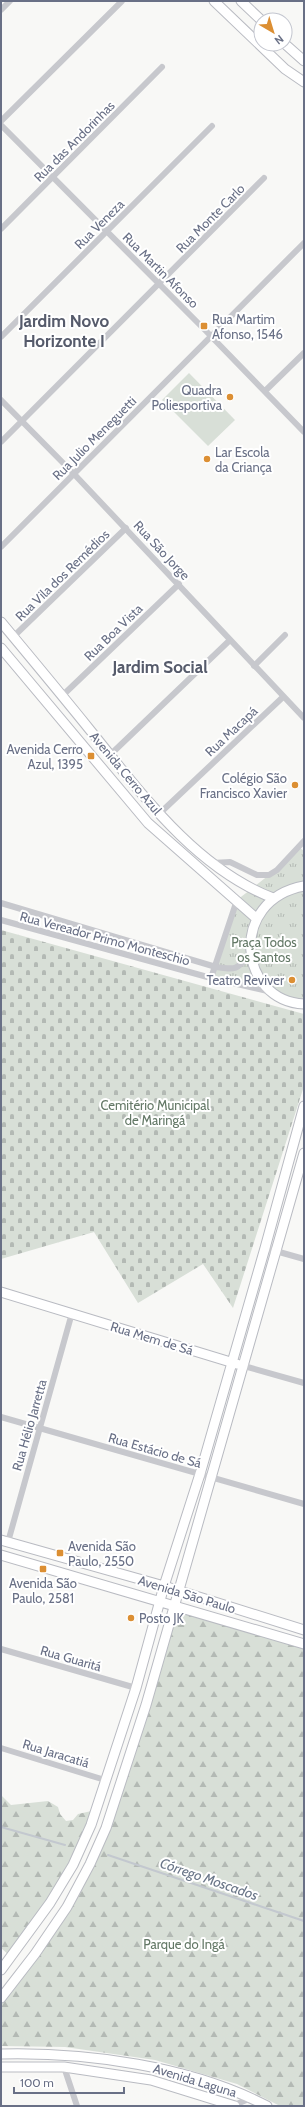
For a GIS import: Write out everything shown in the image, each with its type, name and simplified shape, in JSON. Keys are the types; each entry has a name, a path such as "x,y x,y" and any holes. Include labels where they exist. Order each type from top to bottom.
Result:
{"main road":[{"path":"214,1 285,69 304,82"},
{"path":"241,1 253,12"},
{"path":"293,51 304,61"},
{"name":"Avenida Cerro Azul","path":"2,626 13,637 159,814 212,863 243,883 273,898"},
{"name":"Avenida Cerro Azul","path":"1,648 148,823 205,875 237,900 256,918"},
{"path":"174,846 183,836"},
{"path":"303,1004 287,1000 273,993 259,976 250,954 250,937 256,918 273,898 287,890 304,886"},
{"path":"1,1970 50,1903 74,1864 91,1825 136,1688 164,1586 200,1474 266,1248 304,1106"},
{"path":"1,1998 35,1954 67,1907 90,1864 106,1828 122,1781 179,1591 304,1153"},
{"name":"Rua Mem de Sá","path":"1,1292 244,1366"},
{"name":"Avenida São Paulo","path":"4,1541 164,1586 304,1630"},
{"name":"Avenida São Paulo","path":"1,1555 304,1644"},
{"name":"Avenida Laguna","path":"1,2054 63,2055 153,2066 251,2098 267,2106"},
{"name":"Avenida Laguna","path":"1,2067 64,2067 151,2080 233,2106"}],"street":[{"path":"1,10 10,1"},
{"path":"1,122 122,1"},
{"name":"Rua das Andorinhas","path":"1,229 162,67"},
{"name":"Rua Martin Afonso","path":"1,125 52,178 212,336 304,432"},
{"name":"Rua Veneza","path":"1,337 212,126"},
{"name":"Rua Monte Carlo","path":"1,442 264,178"},
{"name":"Rua Julio Meneguetti","path":"1,547 304,243"},
{"path":"265,391 304,352"},
{"name":"Rua São Jorge","path":"1,400 126,528 304,718"},
{"name":"Rua Vila dos Remédios","path":"13,637 126,528"},
{"name":"Rua Boa Vista","path":"62,696 179,584"},
{"path":"254,666 285,635"},
{"path":"110,755 230,640"},
{"name":"Rua Macapá","path":"159,814 283,696"},
{"path":"212,863 230,862 262,876 277,870 301,849 304,842"},
{"path":"211,978 216,967 237,900"},
{"name":"Rua Vereador Primo Monteschio","path":"1,903 216,967 234,969 240,967 250,954"},
{"name":"Rua Vereador Primo Monteschio","path":"1,920 211,978 273,993"},
{"path":"292,1147 304,1150"},
{"path":"266,1248 304,1259"},
{"name":"Rua Hélio Jarretta","path":"4,1541 40,1428 72,1314"},
{"name":"Rua Mem de Sá","path":"244,1366 304,1384"},
{"name":"Rua Estácio de Sá","path":"1,1417 304,1504"},
{"name":"Rua Guaritá","path":"1,1648 136,1688"},
{"name":"Rua Jaracatiá","path":"1,1748 105,1780"},
{"path":"64,2067 77,2106"},
{"path":"233,2106 251,2098"}],"green space":[{"path":"189,373 235,420 208,446 162,400"},
{"name":"Praça Todos os Santos","path":"299,847 304,851 304,1004 273,993 211,978 237,900 269,875"},
{"name":"Cemitério Municipal de Maringá","path":"1,930 304,1014 304,1086 233,1308 203,1264 138,1303 94,1232 1,1259"},
{"name":"Parque do Ingá","path":"176,1608 304,1646 304,2106 280,2106 237,2084 155,2060 65,2047 1,2046 1,2000 91,1865"},
{"path":"1,1795 11,1805 48,1801 58,1807 60,1814 66,1821 73,1820 78,1814 96,1810 72,1864 10,1956 1,1948"}],"waterway":[{"name":"Córrego Moscados","path":"1,1827 65,1845"},
{"name":"Córrego Moscados","path":"108,1855 304,1921"}],"place":[{"name":"Rua Martim Afonso, 1546","path":"204,326"},
{"name":"Quadra Poliesportiva","path":"230,397"},
{"name":"Lar Escola da Criança","path":"207,459"},
{"name":"Avenida Cerro Azul, 1395","path":"91,756"},
{"name":"Colégio São Francisco Xavier","path":"295,785"},
{"name":"Teatro Reviver","path":"292,980"},
{"name":"Avenida São Paulo, 2550","path":"60,1553"},
{"name":"Avenida São Paulo, 2581","path":"43,1569"},
{"name":"Posto JK","path":"131,1618"}],"district":[{"name":"Jardim Novo Horizonte I","path":"64,331"},
{"name":"Jardim Social","path":"160,667"}]}
